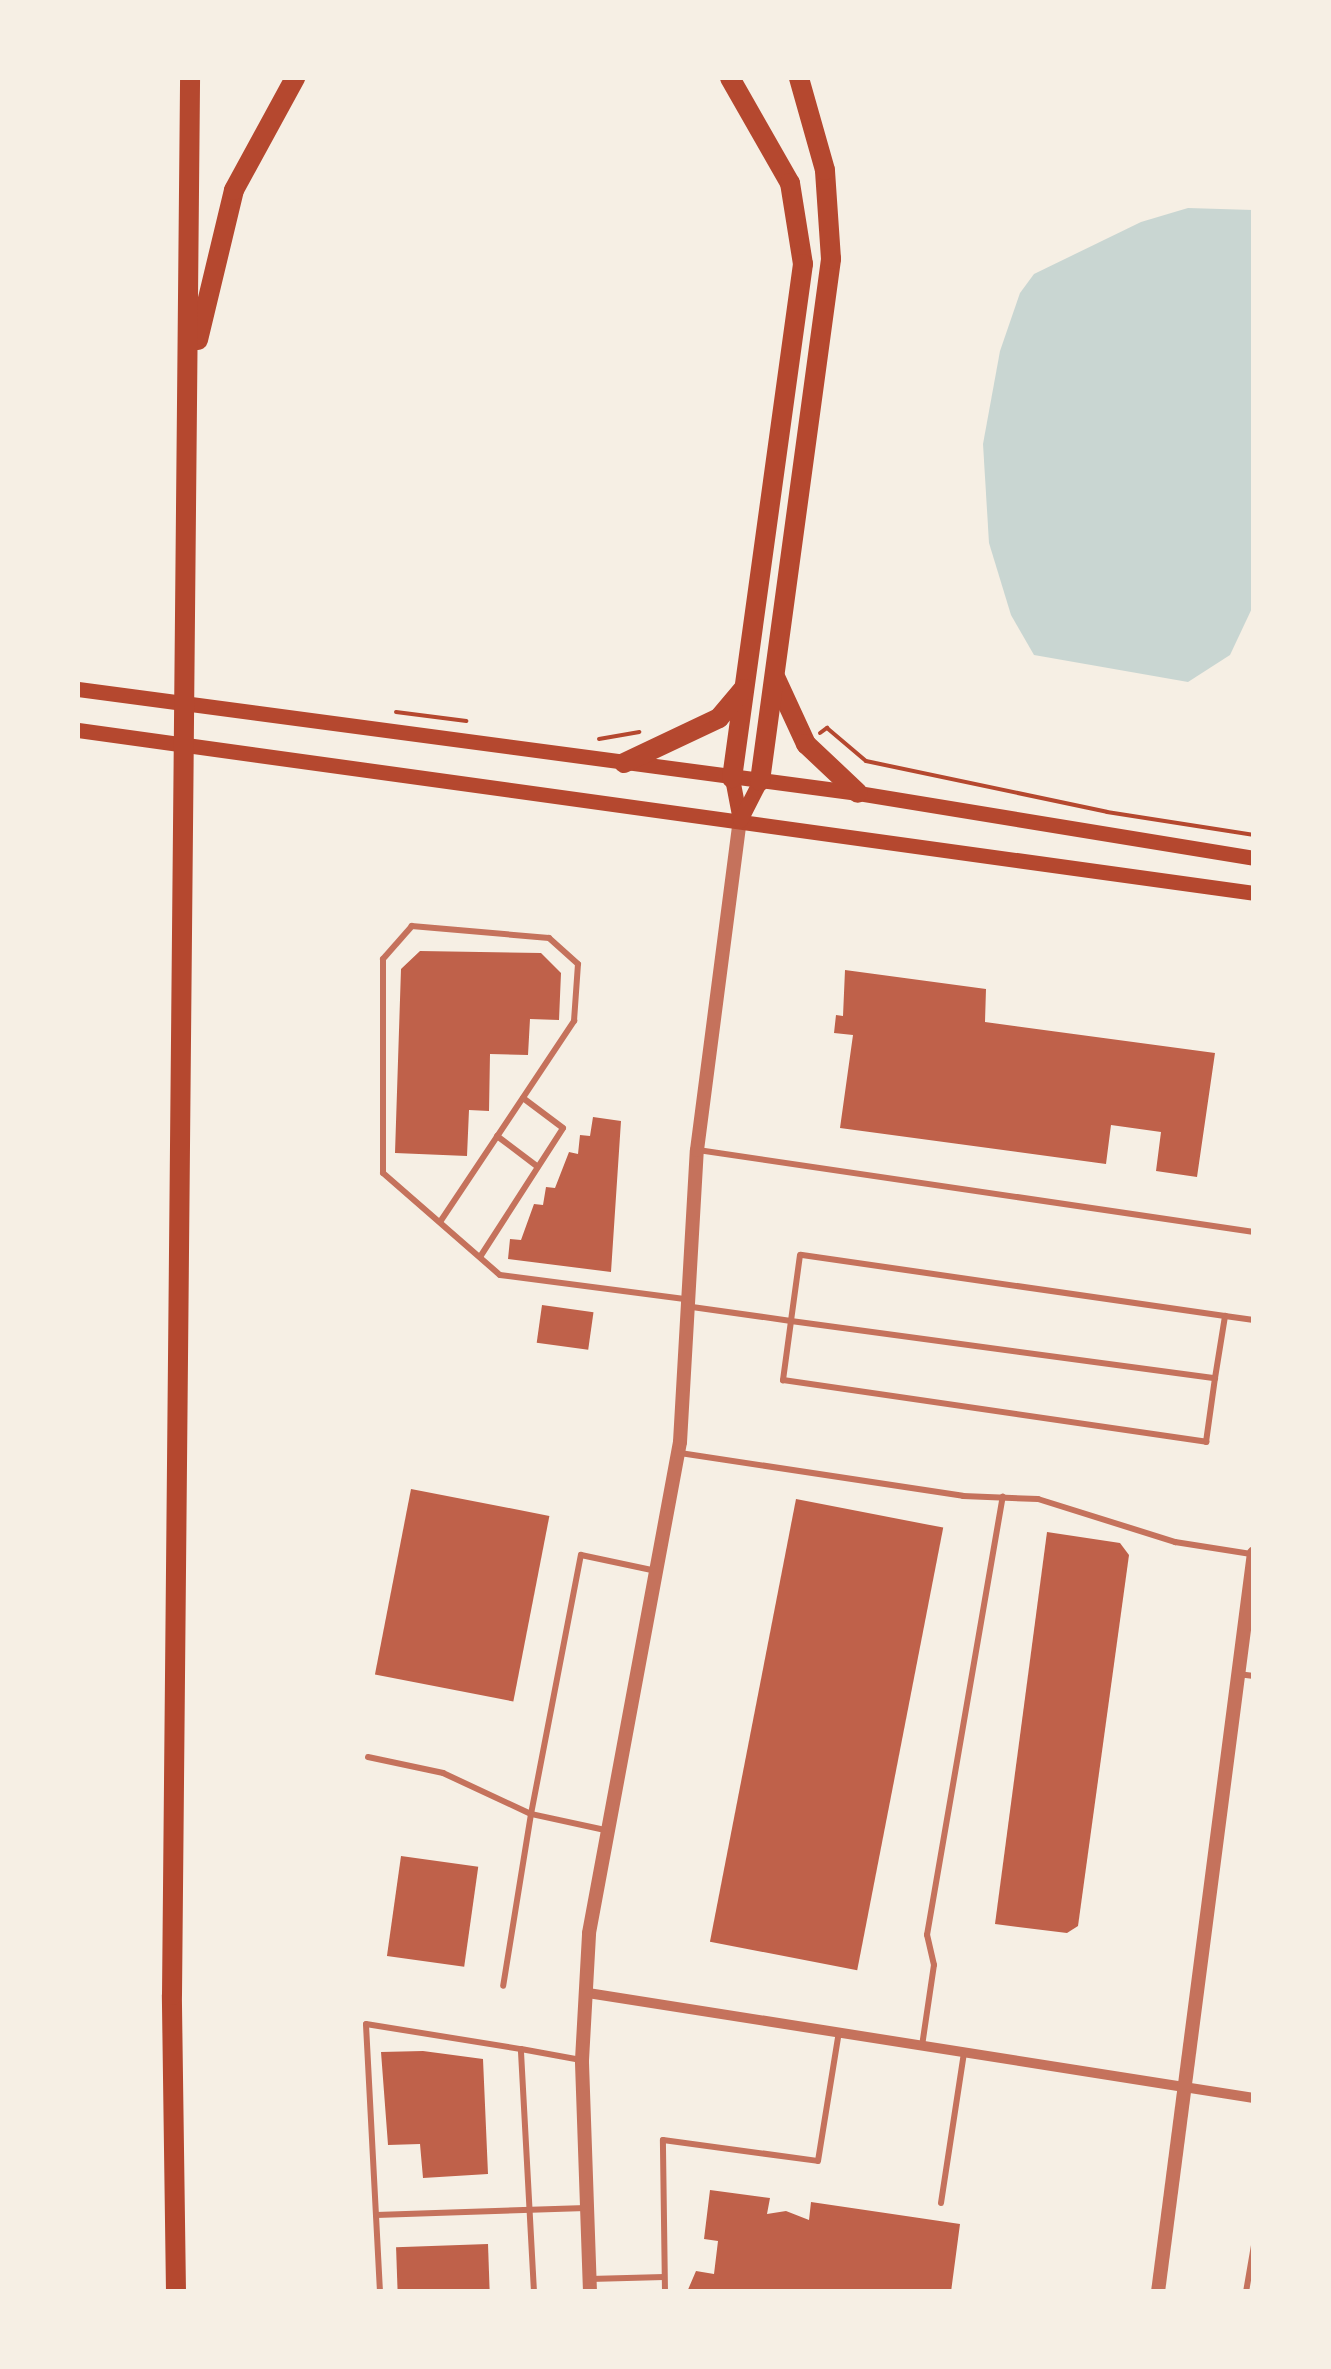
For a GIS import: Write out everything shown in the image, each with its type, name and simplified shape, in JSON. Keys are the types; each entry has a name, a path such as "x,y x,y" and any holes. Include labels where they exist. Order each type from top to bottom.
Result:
{"highway":[{"path":"176,2292 172,1995 190,78"},
{"path":"190,371 234,190 295,78"},
{"path":"730,78 790,184 803,264 732,778"},
{"path":"760,781 831,259 825,170 800,78"},
{"path":"775,678 806,744 858,793"},
{"path":"624,763 720,718 744,688"}],"main road":[{"path":"78,689 858,793 1254,858"},
{"path":"78,730 1254,893"},
{"path":"732,778 740,820"},
{"path":"740,820 760,781"}],"street":[{"path":"590,2286 582,2060 588,1994 605,1830 678,1453 692,1304 697,1150 740,820"},
{"path":"1158,2292 1253,1554"},
{"path":"588,1994 1254,2098"}],"lane":[{"path":"440,1222 574,1021 578,964 549,938 412,926 382,959 383,1173 500,1275 791,1321 1216,1378"},
{"path":"480,1257 564,1128 523,1098"},
{"path":"497,1136 538,1167"},
{"path":"697,1150 1254,1232"},
{"path":"1225,1316 1206,1442 783,1380 800,1256 1254,1320"},
{"path":"678,1453 1038,1499 1175,1542 1253,1554"},
{"path":"922,2046 934,1965 927,1935 1003,1497"},
{"path":"502,1986 581,1555 658,1571"},
{"path":"1236,1673 1254,1676"},
{"path":"368,1757 443,1772 531,1814 605,1830"},
{"path":"380,2292 366,2024 582,2060"},
{"path":"665,2292 663,2140 818,2161 839,2032"},
{"path":"522,2049 534,2292"},
{"path":"941,2203 964,2052"},
{"path":"376,2216 587,2208"},
{"path":"1246,2292 1254,2245"},
{"path":"590,2286 664,2277"}],"path":[{"path":"393,711 486,724"},
{"path":"806,744 827,728 866,761 1090,809 1254,835"},
{"path":"597,739 646,730"}],"shaded area":[{"path":"1188,208 1253,210 1254,604 1230,655 1188,682 1034,655 1011,615 989,543 983,444 1000,351 1020,293 1034,274 1141,222"}],"building":[{"path":"420,951 541,953 561,973 559,1020 530,1019 528,1055 490,1054 489,1111 469,1110 467,1156 395,1153 401,969"},
{"path":"845,970 986,989 985,1022 1215,1053 1197,1177 1156,1171 1161,1132 1111,1125 1106,1164 840,1128 853,1035 834,1033 836,1015 843,1016"},
{"path":"593,1117 621,1121 611,1272 508,1259 510,1239 521,1240 534,1204 543,1205 546,1187 555,1188 569,1152 578,1154 580,1135 590,1136"},
{"path":"542,1305 593,1312 588,1350 537,1343"},
{"path":"411,1489 549,1516 513,1701 375,1675"},
{"path":"796,1499 943,1528 857,1970 710,1942"},
{"path":"1047,1532 1120,1543 1129,1555 1078,1926 1067,1933 995,1924"},
{"path":"401,1856 478,1867 464,1967 387,1956"},
{"path":"423,2051 483,2059 488,2174 423,2178 420,2144 388,2145 381,2052"},
{"path":"710,2190 770,2198 767,2214 786,2211 809,2220 811,2202 960,2224 951,2292 687,2292 696,2271 714,2274 718,2241 704,2239"},
{"path":"488,2244 490,2292 398,2292 396,2247"}]}
